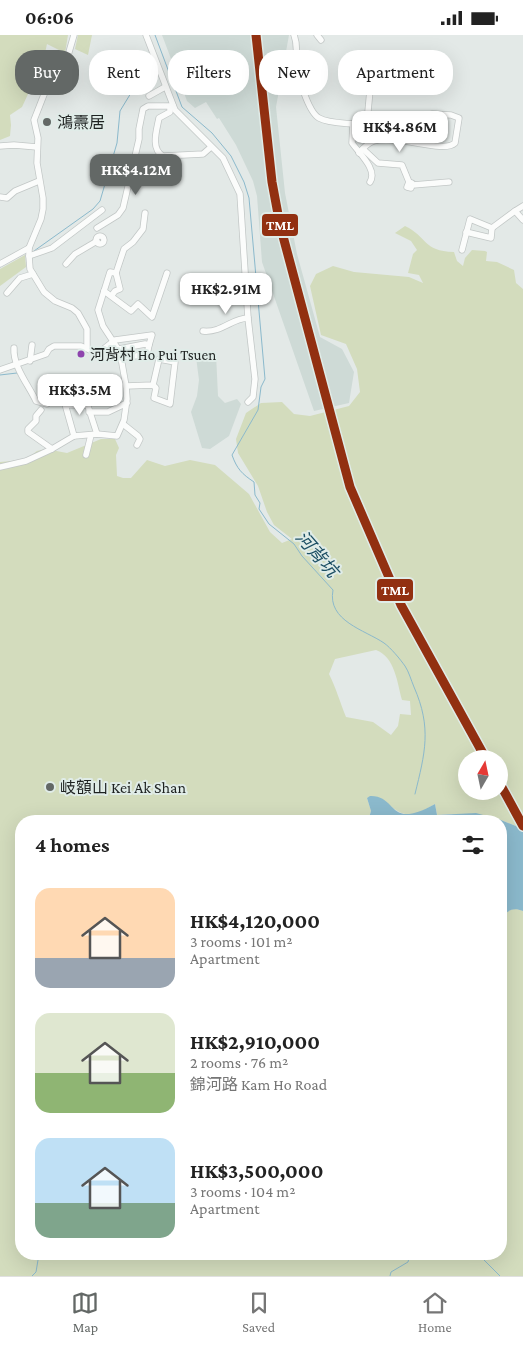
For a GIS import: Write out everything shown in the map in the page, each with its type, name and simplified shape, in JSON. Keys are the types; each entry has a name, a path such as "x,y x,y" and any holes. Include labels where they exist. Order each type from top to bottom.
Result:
{"street":[{"path":"74,35 62,76 57,84 45,92 34,120 38,138 39,181 43,198 42,215 29,248 29,256 30,268 42,289 48,296 77,312 86,329 87,347"},
{"path":"146,35 171,106 223,158 240,194 248,318 255,386 253,397 248,402"},
{"path":"296,38 296,62 305,97 315,115 320,119 364,125 369,95"},
{"path":"149,96 165,87"},
{"path":"97,227 122,211 139,139 143,109 148,106 171,106"},
{"path":"171,106 170,112 159,118 155,131 156,147 159,154 163,156 203,154 211,147"},
{"path":"361,151 376,141 407,140 446,148 455,143 459,118 432,114 428,124"},
{"path":"353,125 352,143 378,163 402,165 411,183 449,182"},
{"path":"0,146 37,147"},
{"path":"361,151 372,171 370,182"},
{"path":"0,197 7,197 16,190 39,181"},
{"path":"466,232 491,238 492,228 523,206"},
{"path":"29,256 52,248 102,210"},
{"path":"515,211 523,220"},
{"path":"112,295 114,291 120,289 116,273 124,249 133,242 143,229 145,213"},
{"path":"66,264 79,251 98,239 97,227 91,219"},
{"path":"462,250 470,219 492,228"},
{"path":"0,264 29,248"},
{"path":"0,467 26,461 52,449 74,435 116,436 123,424 127,403 126,386 119,349 112,342 98,315 98,307 110,272 116,273"},
{"path":"104,291 112,295 131,311 138,304 152,317 167,273"},
{"path":"7,293 20,278 33,274"},
{"path":"203,331 222,329 240,318 248,318"},
{"path":"0,370 46,354 54,346 87,347 92,351 101,351 112,342 152,335 147,355"},
{"path":"119,349 145,344 149,345"},
{"path":"30,361 32,345"},
{"path":"14,348 13,356 36,401 47,404"},
{"path":"121,357 147,355 175,362 170,404 154,398 156,388 154,385 159,359"},
{"path":"126,386 154,385"},
{"path":"74,435 65,405 86,403 94,435 86,455"},
{"path":"89,412 108,412 127,403"},
{"path":"42,410 36,416 36,421 28,431 35,439 52,449"},
{"path":"123,424 138,436 140,439 137,445"}],"shaded area":[{"path":"162,35 289,35 286,50 259,50 259,95 278,95 276,107 285,193 297,254 320,337 342,349 354,372 349,403 314,411 262,262 257,196 253,181 236,145 219,118 217,119 206,102 195,108 187,101 185,95 249,95 249,50 168,51"},
{"path":"216,354 218,396 225,403 237,399 241,404 229,436 210,449 202,448 191,412 197,396 199,380 196,357"}],"green space":[{"path":"0,35 68,35 66,50 59,50 47,44 46,50 15,50 15,95 28,95 22,107 10,115 10,136 0,140"},
{"path":"78,35 92,35 88,55 75,49"},
{"path":"405,226 430,246 454,252 457,261 463,266 465,258 472,250 485,251 487,252 486,261 497,262 514,270 516,283 523,289 523,829 507,822 507,815 437,815 435,804 418,813 406,814 373,797 367,798 371,811 370,815 15,815 15,1260 507,1260 507,912 516,909 523,911 523,1276 0,1276 0,462 25,460 37,451 46,449 67,453 101,439 115,439 119,448 116,455 117,476 123,478 131,478 147,460 165,466 190,460 215,465 249,494 270,532 282,543 292,539 274,525 267,512 258,486 238,453 236,439 246,413 261,403 282,402 294,414 310,416 349,406 360,392 357,369 346,344 321,335 310,286 316,274 333,266 354,272 409,277 423,283 419,275 408,273 413,254 417,250 411,241 395,233","holes":["376,650 387,658 397,678 402,700 410,701 411,715 400,714 398,726 391,735 373,722 346,717 329,674 335,659"]},
{"path":"25,255 26,267 0,286 0,269"}],"water":[{"path":"370,796 379,797 395,810 409,814 435,804 437,815 370,815 371,811 367,798"},
{"path":"476,813 483,815 437,815"},
{"path":"507,822 523,829 523,911 511,910 507,912"}],"waterway":[{"path":"155,35 182,107 212,133 231,156 244,182 249,198 265,379 261,387 258,410 232,455 240,471 254,482 255,495 260,503 259,509 269,524 294,544 302,556 333,590 333,601 341,617 387,645 406,668 420,702 425,728 424,753 415,794"},
{"path":"34,251 93,209 100,201 117,143 120,111 130,95"},
{"path":"0,375 17,373"},
{"path":"32,1276 36,1272 38,1260"},
{"path":"390,1276 391,1272 408,1260"},
{"name":"河背坑","path":"484,1260 500,1276"}],"transit line":[{"name":"TML","path":"256,35 272,182 280,225 350,487 401,605 481,750"},
{"name":"TML","path":"508,798 523,826"}],"place":[{"name":"鴻燾居","path":"47,122"},
{"name":"河背村 Ho Pui Tsuen","path":"81,354"},
{"name":"岐額山 Kei Ak Shan","path":"50,787"}]}
